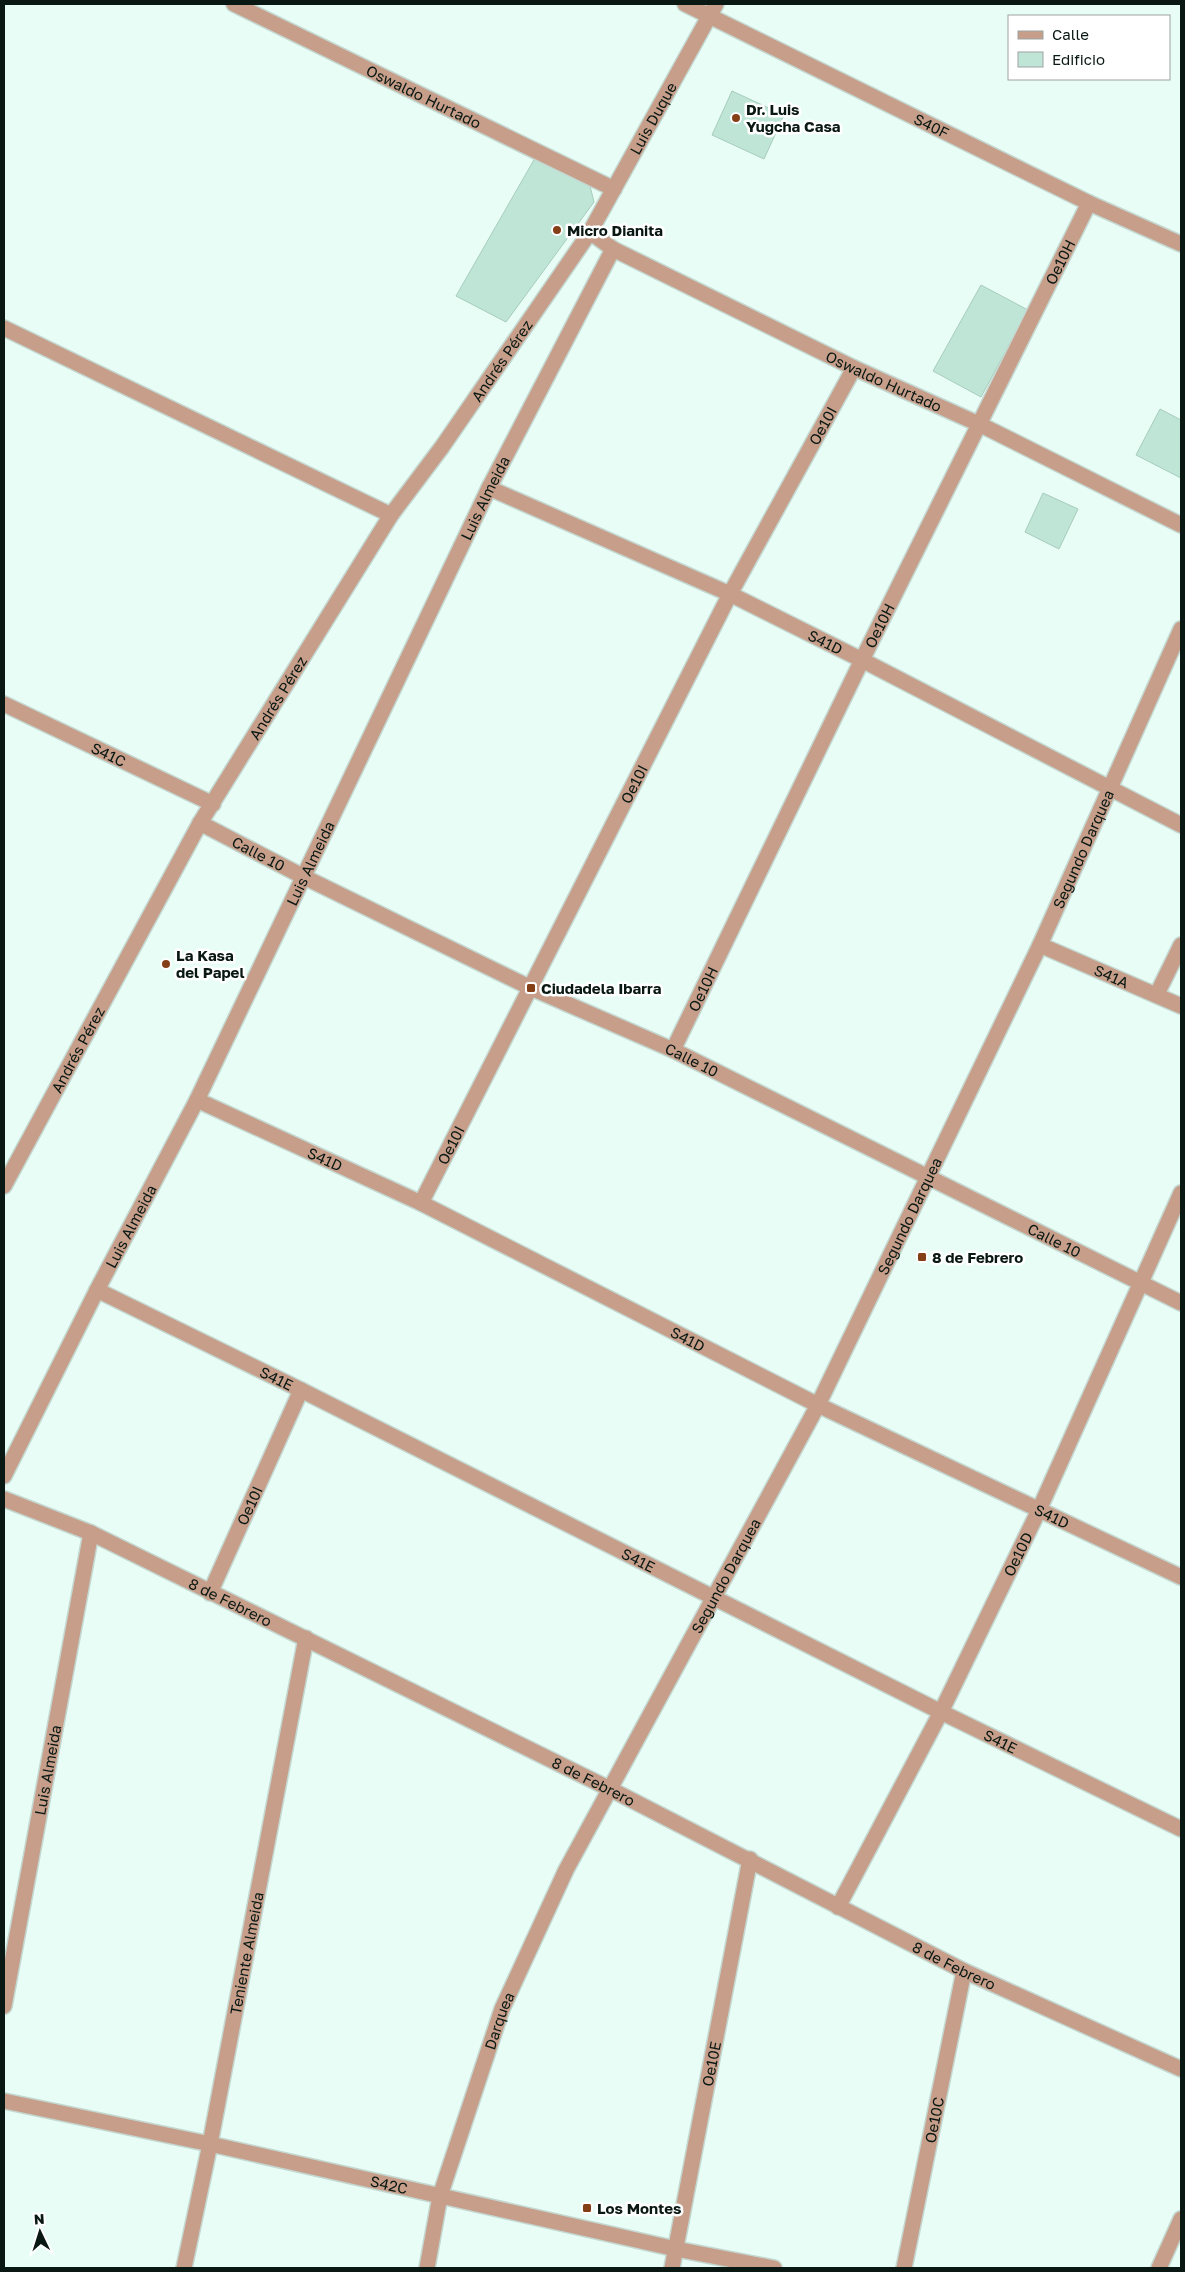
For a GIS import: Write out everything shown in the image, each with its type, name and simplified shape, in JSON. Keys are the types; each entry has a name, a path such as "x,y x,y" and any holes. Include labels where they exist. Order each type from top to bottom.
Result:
{"street":[{"name":"Oswaldo Hurtado","path":"234,4 614,190"},
{"name":"S40F","path":"685,4 713,10 1089,203 1181,244"},
{"name":"Luis Duque","path":"590,232 713,10"},
{"name":"Oe10H","path":"673,1050 862,660 981,425 1089,203"},
{"name":"Oswaldo Hurtado","path":"590,232 613,249 854,368 981,425 1181,525"},
{"name":"Andrés Pérez","path":"4,1186 200,823 391,515 442,447 590,232"},
{"name":"Luis Almeida","path":"4,1476 97,1290 197,1100 489,488 613,249"},
{"path":"4,328 391,515"},
{"name":"Oe10I","path":"421,1203 730,594 854,368"},
{"name":"S41D","path":"489,488 730,594 1181,825"},
{"name":"Segundo Darquea","path":"608,1788 818,1406 1040,945 1181,629"},
{"name":"S41C","path":"4,704 213,804"},
{"name":"Calle 10","path":"200,823 304,877 531,988 673,1050 1181,1303"},
{"name":"S41A","path":"1040,945 1181,1006"},
{"path":"1157,994 1181,945"},
{"name":"S41D","path":"197,1100 421,1203 818,1406 1181,1577"},
{"name":"Oe10D","path":"838,1907 941,1712 1039,1510 1181,1193"},
{"name":"S41E","path":"97,1290 301,1390 941,1712 1181,1829"},
{"name":"Oe10I","path":"210,1593 301,1390"},
{"name":"8 de Febrero","path":"4,1499 91,1533 750,1859 838,1907 964,1971 1181,2069"},
{"name":"Luis Almeida","path":"4,2006 91,1533"},
{"name":"Teniente Almeida","path":"184,2268 210,2144 306,1638"},
{"name":"Darquea","path":"427,2268 440,2196 502,2008 566,1870 608,1788"},
{"name":"Oe10E","path":"672,2268 750,1859"},
{"name":"Oe10C","path":"904,2268 964,1971"},
{"name":"S42C","path":"4,2101 210,2144 676,2249 774,2268"},
{"path":"1159,2268 1181,2219"}],"building":[{"path":"732,91 784,115 764,159 712,135"},
{"path":"535,158 590,186 594,202 506,322 456,296"},
{"path":"981,285 1028,310 981,397 933,371"},
{"path":"1160,409 1181,420 1181,478 1136,455"},
{"path":"1043,493 1078,509 1059,549 1025,532"}],"place":[{"name":"Dr. Luis Yugcha Casa","path":"736,118"},
{"name":"Micro Dianita","path":"557,230"},
{"name":"La Kasa del Papel","path":"166,964"},
{"name":"Ciudadela Ibarra","path":"531,988"},
{"name":"8 de Febrero","path":"922,1257"},
{"name":"Los Montes","path":"587,2208"}]}
